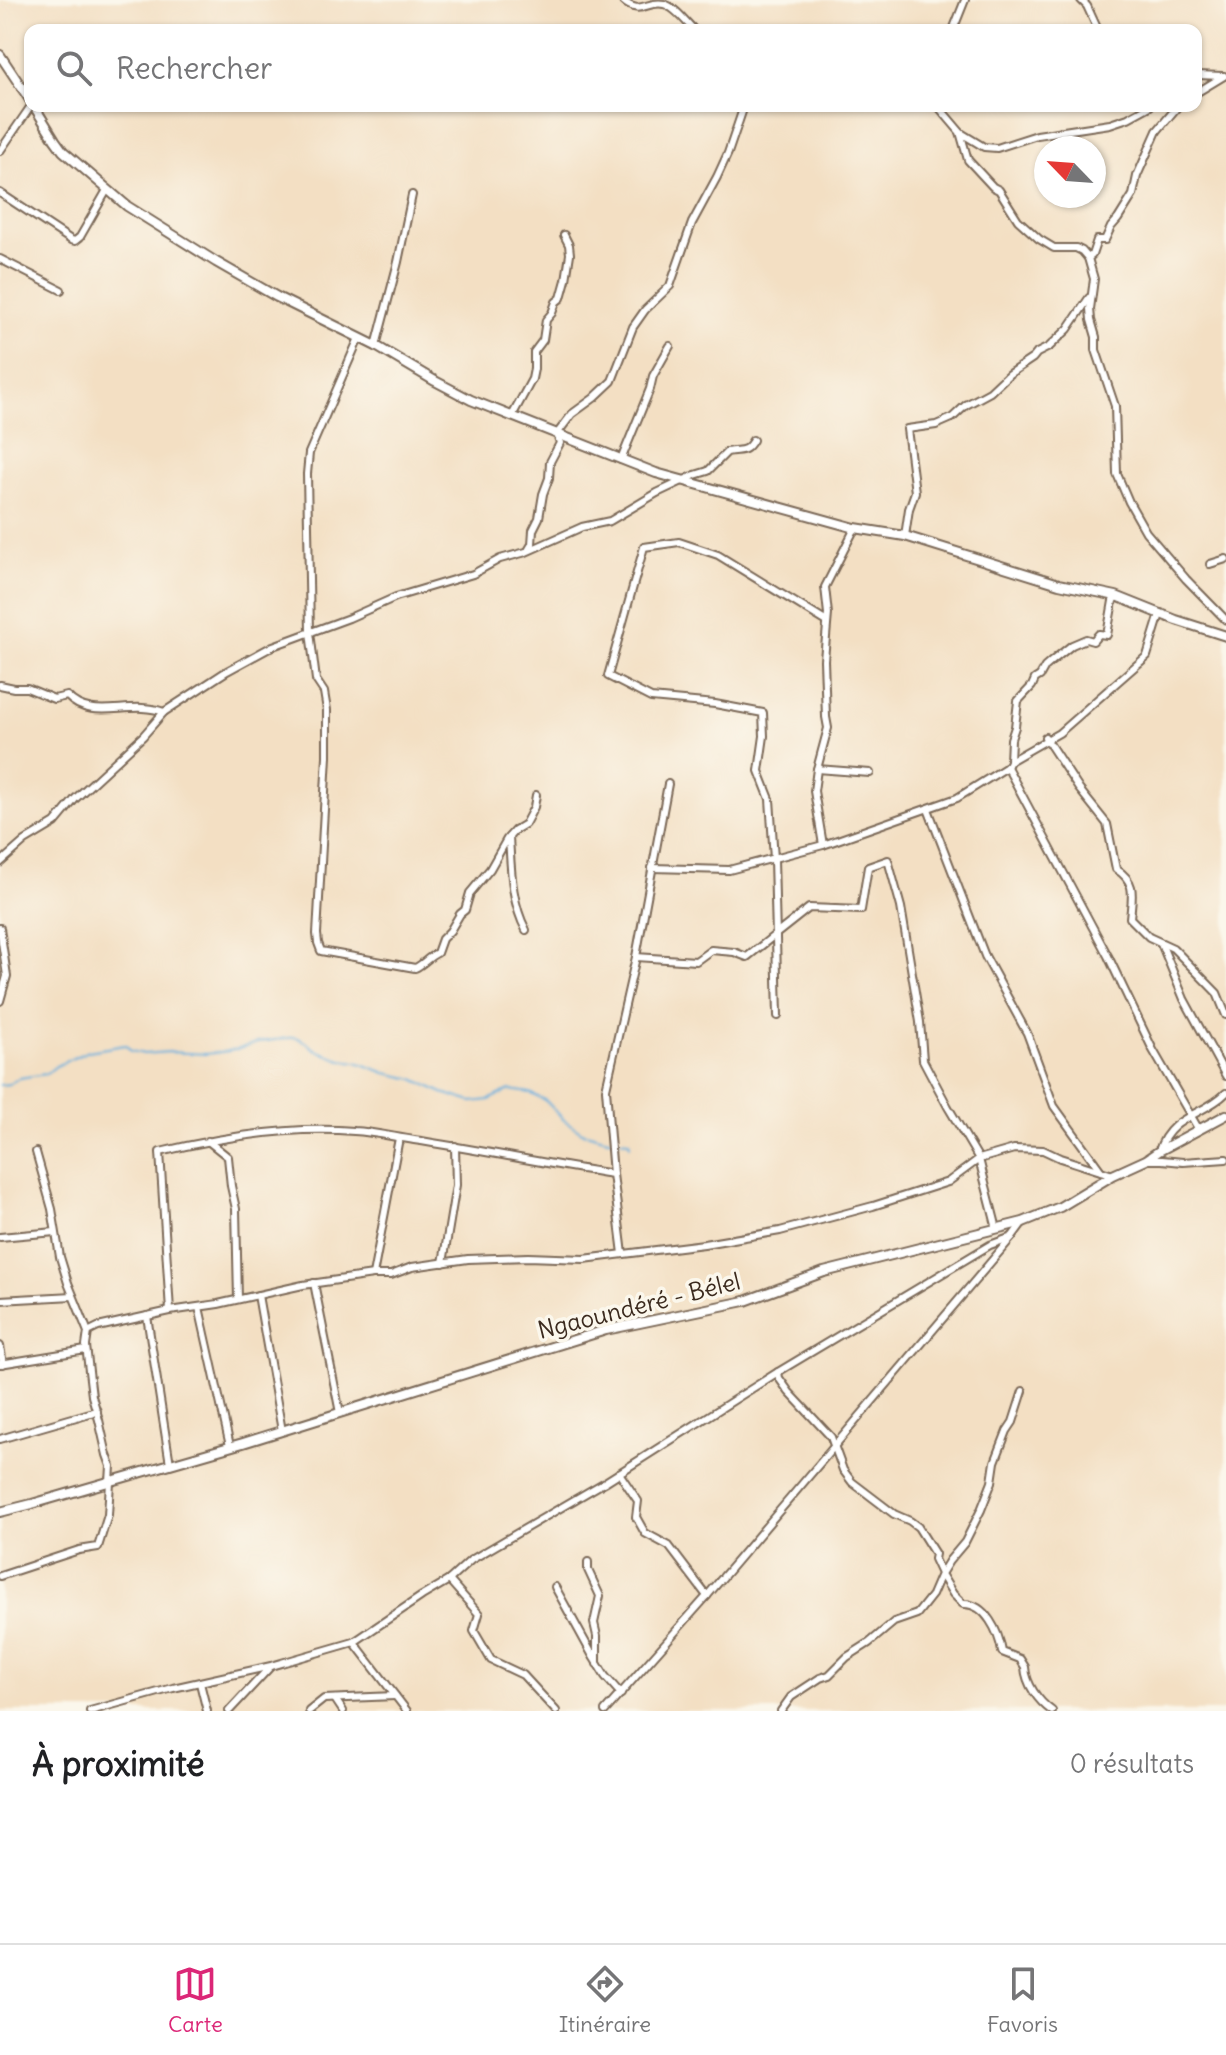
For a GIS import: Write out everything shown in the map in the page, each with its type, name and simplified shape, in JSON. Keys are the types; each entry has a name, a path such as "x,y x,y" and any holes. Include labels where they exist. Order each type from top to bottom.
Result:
{"street":[{"path":"622,0 635,8 667,4 688,24"},
{"path":"955,24 965,0"},
{"path":"1081,0 1095,24"},
{"path":"0,55 24,91"},
{"path":"1202,76 1225,75"},
{"path":"1202,89 1225,75"},
{"path":"0,151 29,112"},
{"path":"37,112 63,151 127,206 277,297 376,346 471,400 683,482 855,528 905,536 1046,580 1116,596 1160,614 1225,634"},
{"path":"557,434 572,414 612,381 633,327 645,310 670,286 692,223 728,153 742,112"},
{"path":"943,112 973,142 997,148 1037,135 1110,124 1139,112"},
{"path":"1088,258 1097,240 1105,240 1133,195 1137,176 1157,131 1173,112"},
{"path":"960,132 968,160 999,190 1018,220 1054,248 1076,248 1088,258 1094,279 1090,309 1096,350 1115,406 1117,474 1146,532 1226,620"},
{"path":"0,193 75,241 107,190"},
{"path":"376,346 412,195"},
{"path":"512,416 532,379 534,352 543,340 546,320 561,298 570,254 564,235"},
{"path":"1,259 61,290"},
{"path":"905,536 915,492 907,429 936,425 952,418 966,405 990,392 1009,374 1059,338 1092,295"},
{"path":"359,338 309,453 307,474 310,632 316,680 324,692 327,710 317,934 321,951 415,968 424,964 437,953 442,939 465,910 470,893 490,869 509,837 525,824 536,795"},
{"path":"621,460 653,376 670,346"},
{"path":"526,552 532,544 539,518 550,462 560,443 557,434"},
{"path":"0,863 25,841 55,823 75,799 143,736 164,712 227,671 273,646 396,597 473,574 500,559 526,552 582,527 610,521 657,493 708,471 727,452 740,452 753,440"},
{"path":"823,845 814,791 828,728 824,660 828,598 825,587 855,528"},
{"path":"778,1016 770,799 759,771 764,736 763,713 715,704 651,698 608,676 644,547 679,542 718,555 827,622"},
{"path":"1210,564 1226,559"},
{"path":"1116,596 1107,635 1099,634 1093,641 1086,639 1072,645 1045,667 1018,701 1008,764 1153,1050 1199,1130"},
{"path":"652,868 729,870 823,845 957,798 1059,733 1147,656 1160,614"},
{"path":"0,685 27,688 54,699 67,696 83,708 140,707 164,712"},
{"path":"1046,739 1107,824 1116,869 1125,874 1133,890 1130,918 1149,937 1173,948 1217,993 1226,1015"},
{"path":"817,769 870,773"},
{"path":"623,1254 606,1089 636,957 668,784"},
{"path":"928,809 985,956 1027,1033 1054,1106 1101,1171"},
{"path":"509,837 513,883 526,930"},
{"path":"636,957 696,961 711,950 734,952 747,957 809,908 861,910 868,867 888,860 901,907 920,1022 923,1060 979,1159 997,1229"},
{"path":"0,928 7,976 0,1001"},
{"path":"1161,943 1184,999 1226,1076"},
{"path":"1159,1151 1164,1136 1226,1093"},
{"name":"Ngaoundéré - Bélel","path":"0,1512 282,1431 606,1330 745,1301 824,1272 1023,1222 1060,1207 1226,1115"},
{"path":"170,1311 160,1152 207,1141 283,1132 353,1131 613,1174"},
{"path":"373,1275 399,1138"},
{"path":"207,1141 228,1157 236,1209 238,1299"},
{"path":"443,1263 456,1185 455,1146"},
{"path":"88,1332 170,1311 314,1283 391,1275 412,1267 468,1259 584,1259 780,1231 948,1182 979,1159 1014,1149 1043,1150 1113,1175"},
{"path":"0,1576 66,1553 98,1547 108,1515 111,1466 89,1381 88,1332 60,1257 52,1209 36,1152"},
{"path":"1146,1160 1183,1162 1226,1159"},
{"path":"605,1711 707,1596 1023,1222"},
{"path":"0,1237 55,1232"},
{"path":"90,1711 104,1710 173,1688 271,1666 354,1642 449,1580 471,1560 619,1473 778,1372 990,1245 1012,1237"},
{"path":"314,1283 340,1413"},
{"path":"258,1295 282,1431"},
{"path":"0,1300 73,1296"},
{"path":"199,1307 230,1446"},
{"path":"147,1316 170,1464"},
{"path":"0,1346 2,1364 86,1350"},
{"path":"778,1372 786,1388 827,1433 835,1445 843,1470 852,1482 894,1514 918,1527 935,1554 934,1559 953,1594 963,1604 982,1610 1000,1635 1002,1652 1020,1659 1031,1688 1052,1711"},
{"path":"781,1711 791,1697 829,1675 847,1657 894,1622 917,1614 932,1595 941,1574 965,1542 981,1510 992,1482 995,1462 1023,1391"},
{"path":"0,1439 97,1411"},
{"path":"619,1473 638,1501 636,1517 645,1533 669,1546 707,1596"},
{"path":"588,1562 588,1570 600,1596 594,1623 597,1664"},
{"path":"449,1580 479,1614 474,1631 491,1660 523,1675 556,1711"},
{"path":"555,1587 597,1664 621,1694"},
{"path":"354,1642 407,1711"},
{"path":"229,1711 271,1666"},
{"path":"200,1683 207,1711"},
{"path":"309,1711 324,1699 395,1696"},
{"path":"335,1699 343,1711"}],"waterway":[{"path":"0,1085 46,1074 88,1051 125,1045 131,1051 144,1054 206,1054 296,1037 314,1049 341,1060 414,1079 472,1102 489,1100 510,1090 530,1093 546,1101 564,1120 582,1132 629,1141 630,1145"}]}
